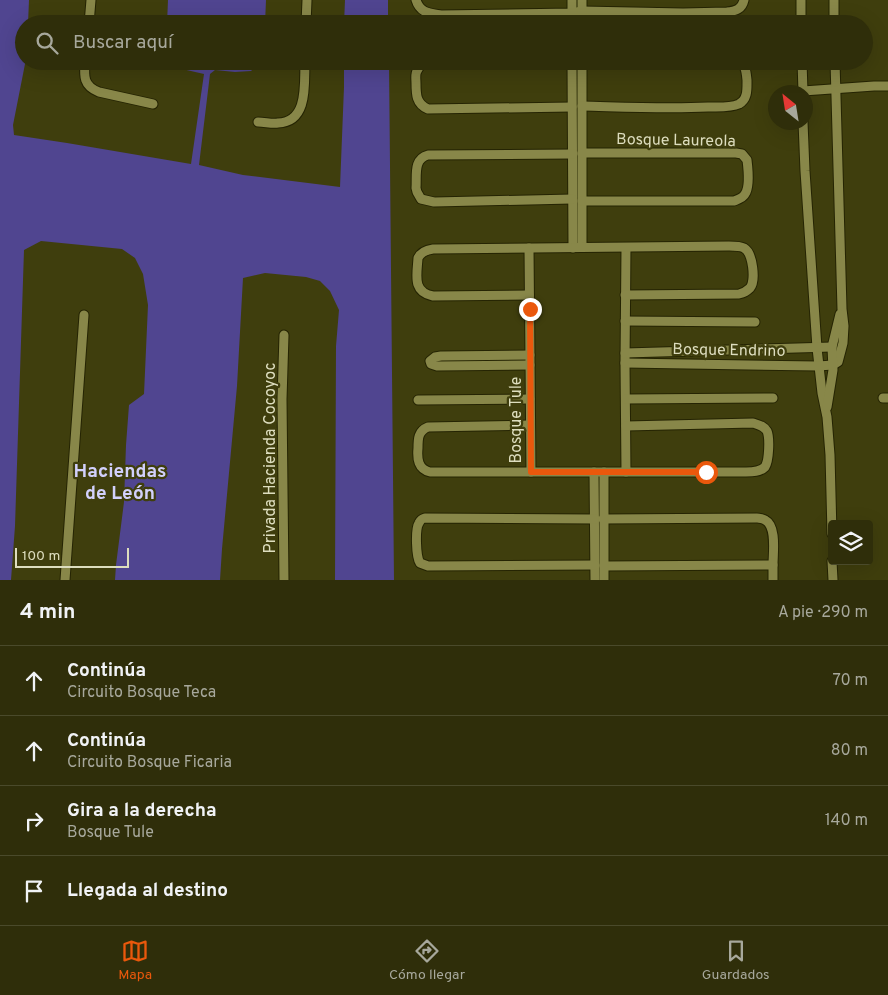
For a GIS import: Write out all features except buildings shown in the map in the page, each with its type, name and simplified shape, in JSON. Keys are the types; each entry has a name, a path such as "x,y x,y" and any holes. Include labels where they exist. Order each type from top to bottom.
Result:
{"street":[{"path":"90,15 91,0"},
{"path":"306,15 307,0"},
{"path":"416,0 426,13 441,15 572,13 582,11 734,12 740,9 744,0"},
{"path":"572,0 572,13"},
{"path":"582,0 582,15"},
{"path":"801,0 801,15"},
{"path":"834,0 834,15"},
{"path":"84,70 84,79 92,89 153,104"},
{"path":"258,122 280,124 298,115 303,102 305,70"},
{"path":"418,70 416,73 416,96 420,104 428,109 572,107"},
{"path":"572,70 572,107 582,201 578,248"},
{"path":"578,248 572,200 582,106 582,70"},
{"path":"582,106 698,108 733,106 739,104 746,97 745,70"},
{"path":"802,70 803,85"},
{"path":"833,365 838,362 843,343 844,326 835,70"},
{"path":"813,91 888,86"},
{"path":"804,130 805,171 818,366 827,413 830,455 832,520"},
{"name":"Bosque Laureola","path":"572,200 434,202 421,199 416,188 418,161 428,155 736,153 742,154 747,160 747,191 744,196 730,201 582,201"},
{"path":"530,296 433,296 423,293 417,281 418,258 425,251 433,249 729,246 743,248 751,256 753,279 751,286 749,290 739,294 625,294"},
{"name":"Bosque Tule","path":"529,248 531,472"},
{"path":"626,248 626,472"},
{"path":"827,413 833,370 832,347 842,309"},
{"path":"65,580 84,315"},
{"path":"625,322 755,322"},
{"name":"Privada Hacienda Cocoyoc","path":"284,335 282,399 284,580"},
{"name":"Bosque Endrino","path":"625,353 832,347"},
{"path":"530,355 442,356 435,357 430,361 431,364 438,366 530,366"},
{"name":"Bosque Endrino","path":"625,363 833,365"},
{"path":"626,399 773,398"},
{"path":"418,400 530,399"},
{"path":"530,424 428,427 420,434 418,440 418,463 422,468 430,472 463,473 755,472 764,467 767,462 767,432 760,425 753,423 626,426"},
{"path":"594,472 599,519"},
{"path":"595,580 599,566 599,519 604,472"},
{"path":"773,580 774,565 772,530 771,526 764,519 426,518 418,525 417,556 423,566 774,565"},
{"path":"832,565 833,580"},
{"path":"599,566 604,580"}],"shaded area":[{"path":"0,0 29,0 28,15 15,15 15,70 24,70 13,125 14,135 191,164 204,74 186,70 215,70 210,74 199,165 243,175 340,187 344,70 389,70 394,580 335,580 336,346 339,310 330,291 320,281 306,277 265,273 243,278 237,386 220,580 115,580 124,502 129,405 144,394 148,305 143,274 135,258 122,249 41,241 24,250 15,526 11,580 0,580"},
{"path":"168,0 266,0 265,15 167,15"},
{"path":"345,0 388,0 388,15 344,15"},
{"path":"215,70 252,70 235,72"}],"district":[{"name":"Haciendas de León","path":"120,481"}],"route":[{"path":"530,309 531,472 706,472"}]}
